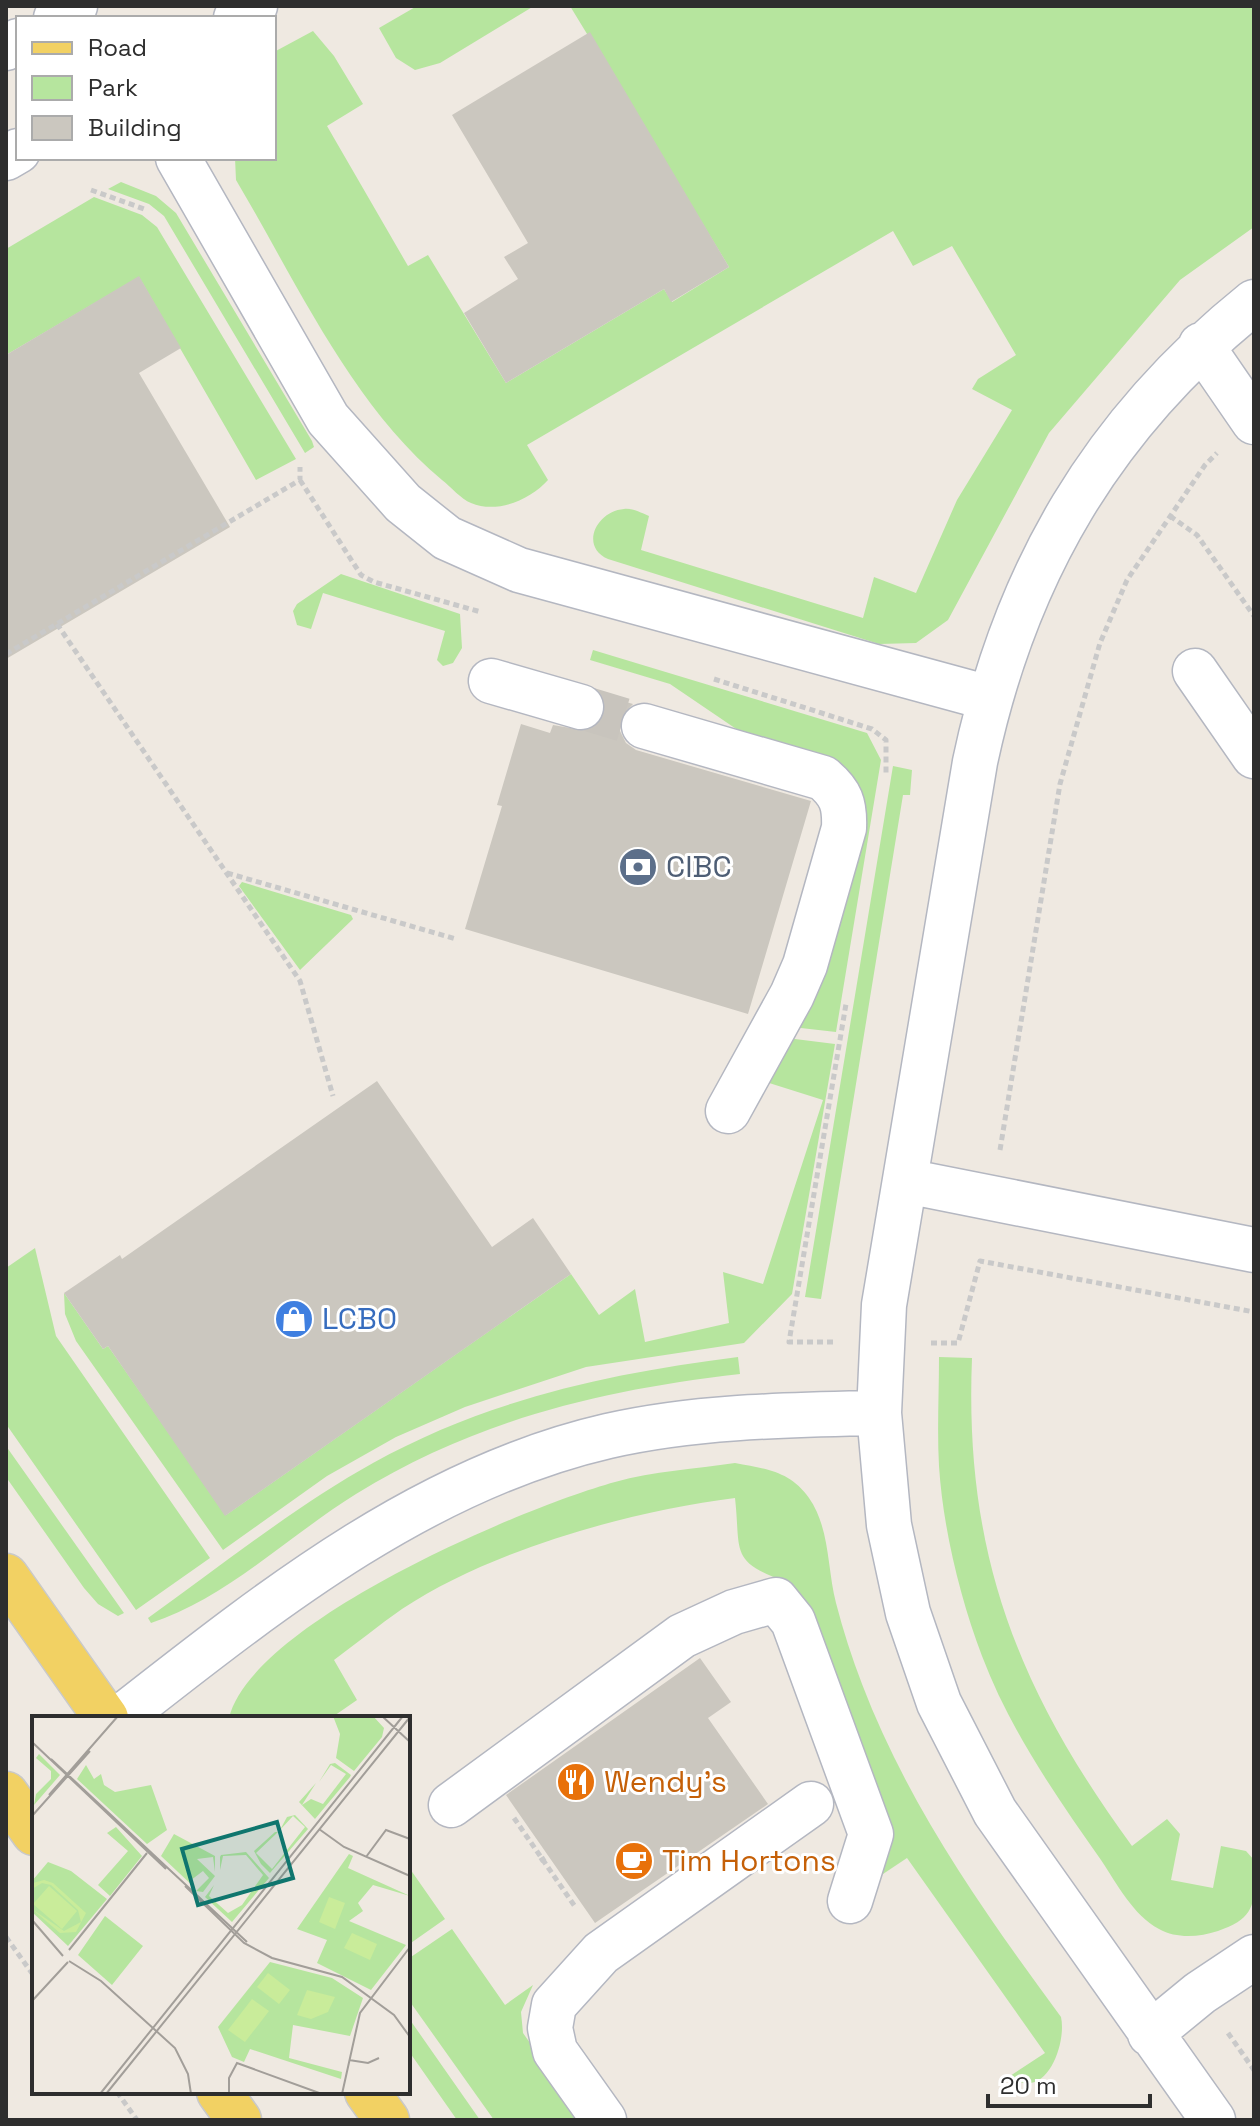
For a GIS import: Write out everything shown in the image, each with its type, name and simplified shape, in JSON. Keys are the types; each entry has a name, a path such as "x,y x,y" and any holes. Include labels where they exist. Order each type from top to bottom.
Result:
{"main road":[{"path":"6,1576 105,1716"},
{"path":"6,1794 32,1830"},
{"path":"220,2094 239,2120"},
{"path":"368,2094 387,2120"}],"street":[{"path":"179,160 328,419 403,503 447,538 519,570 989,698"},
{"path":"1213,2120 995,1812 939,1703 908,1613 889,1525 879,1413 884,1305 989,698 1024,598 1106,453 1155,392 1201,345 1254,302"},
{"path":"1201,345 1253,420"},
{"path":"1195,671 1254,756"},
{"path":"491,681 581,707"},
{"path":"644,726 823,778 839,792 845,809 844,828 805,965 792,995 728,1111"},
{"path":"906,1181 1254,1250"},
{"path":"123,1716 369,1535 512,1466 608,1436 668,1427 768,1415 879,1413"},
{"path":"451,1805 682,1636 734,1612 776,1600 793,1621 871,1834 850,1901"},
{"path":"604,2120 555,2051 550,2028 554,2005 601,1953 811,1804"},
{"path":"1150,2034 1200,1993 1254,1957"}],"path":[{"path":"91,190 140,205 158,219"},
{"path":"980,1261 1060,784 1100,643 1127,580 1170,516 1205,465 1253,420"},
{"path":"6,654 300,480 301,456"},
{"path":"1170,516 1197,535 1254,616"},
{"path":"57,624 300,981 333,1096"},
{"path":"226,873 456,939"},
{"path":"512,1815 540,1861 584,1919"},
{"path":"540,1861 548,1856"},
{"path":"6,1937 32,1973"},
{"path":"118,2094 137,2120"}],"green space":[{"path":"417,6 534,6 440,63 415,70 396,58 379,28"},
{"path":"570,6 1254,6 1254,227 1180,280 1049,433 948,620 916,643 879,644 608,559 594,546 593,538 599,522 606,516 614,511 631,509 649,516 641,550 863,618 874,577 916,593 957,500 1012,410 972,389 978,379 1016,355 952,246 913,266 893,231 527,445 548,480 523,499 502,506 481,506 464,499 409,449 353,378 327,339 236,180 235,160 276,160 276,51 313,31 334,56 363,104 327,126 408,266 428,255 506,383 664,289 672,302 729,267"},
{"path":"121,182 156,196 176,213 314,447 305,453 164,216 149,204 108,189"},
{"path":"94,197 142,215 157,227 296,459 256,480 139,277 6,355 6,249"},
{"path":"341,574 460,614 462,648 453,663 443,666 437,660 445,631 323,593 311,629 297,625 293,611 297,604"},
{"path":"593,650 867,733 881,760 836,1032 792,1027 865,817 863,799 856,784 847,774 751,739 670,684 590,660"},
{"path":"893,766 912,770 910,795 903,795 821,1299 805,1297"},
{"path":"242,882 351,915 353,919 300,970 239,886"},
{"path":"787,1038 835,1044 792,1294 744,1343 586,1367 465,1407 396,1437 327,1476 223,1550 76,1341 65,1314 64,1293 103,1349 108,1346 226,1515 571,1274 599,1315 635,1289 645,1342 729,1323 723,1272 763,1284 823,1100 766,1082"},
{"path":"35,1248 56,1336 210,1558 136,1610 6,1424 6,1268"},
{"path":"738,1357 740,1374 589,1399 541,1412 447,1446 356,1494 205,1598 151,1623 148,1618 315,1498 416,1441 460,1422 550,1392 643,1371"},
{"path":"939,1357 972,1358 972,1429 978,1495 989,1557 1006,1617 1029,1675 1058,1732 1132,1846 1167,1819 1180,1834 1171,1880 1213,1888 1221,1846 1246,1851 1254,1860 1254,1896 1248,1913 1232,1926 1203,1935 1181,1936 1159,1929 1141,1916 1051,1787 1006,1710 974,1634 949,1538 939,1466"},
{"path":"6,1446 124,1613 118,1616 98,1604 84,1588 6,1477"},
{"path":"735,1463 785,1477 809,1498 821,1522 836,1603 851,1654 902,1773 950,1857 1061,2017 1057,2055 1043,2077 1022,2083 1010,2076 1045,2053 907,1858 877,1878 784,1581 754,1567 741,1552 735,1498 651,1513 562,1536 519,1551 438,1588 402,1609 334,1660 357,1700 334,1716 230,1716 248,1681 286,1644 337,1608 396,1573 459,1542 573,1495 644,1475"},
{"path":"410,1869 445,1919 410,1944"},
{"path":"452,1929 505,2005 533,1985 521,2012 523,2033 584,2120 494,2120 410,2002 410,1958"},
{"path":"410,2020 480,2120 457,2120 410,2053"}],"building":[{"path":"590,32 729,267 671,302 664,289 506,383 464,313 518,279 504,257 528,243 452,115"},
{"path":"139,276 181,348 139,373 230,527 6,659 6,355"},
{"name":"CIBC","path":"602,695 633,704 620,718 620,731 626,743 636,750 811,801 748,1014 465,929 502,806 497,805 521,724 550,733 553,725 588,731 598,725 605,715"},
{"name":"LCBO","path":"377,1081 492,1247 533,1218 571,1274 225,1516 108,1346 103,1349 64,1293 120,1255 122,1259"},
{"path":"700,1658 731,1702 708,1718 768,1804 595,1923 506,1795"}],"tunnel":[{"path":"581,707 644,726"}],"place":[{"name":"CIBC","path":"638,867"},
{"name":"LCBO","path":"294,1319"},
{"name":"Wendy's","path":"576,1782"},
{"name":"Tim Hortons","path":"634,1861"}]}
